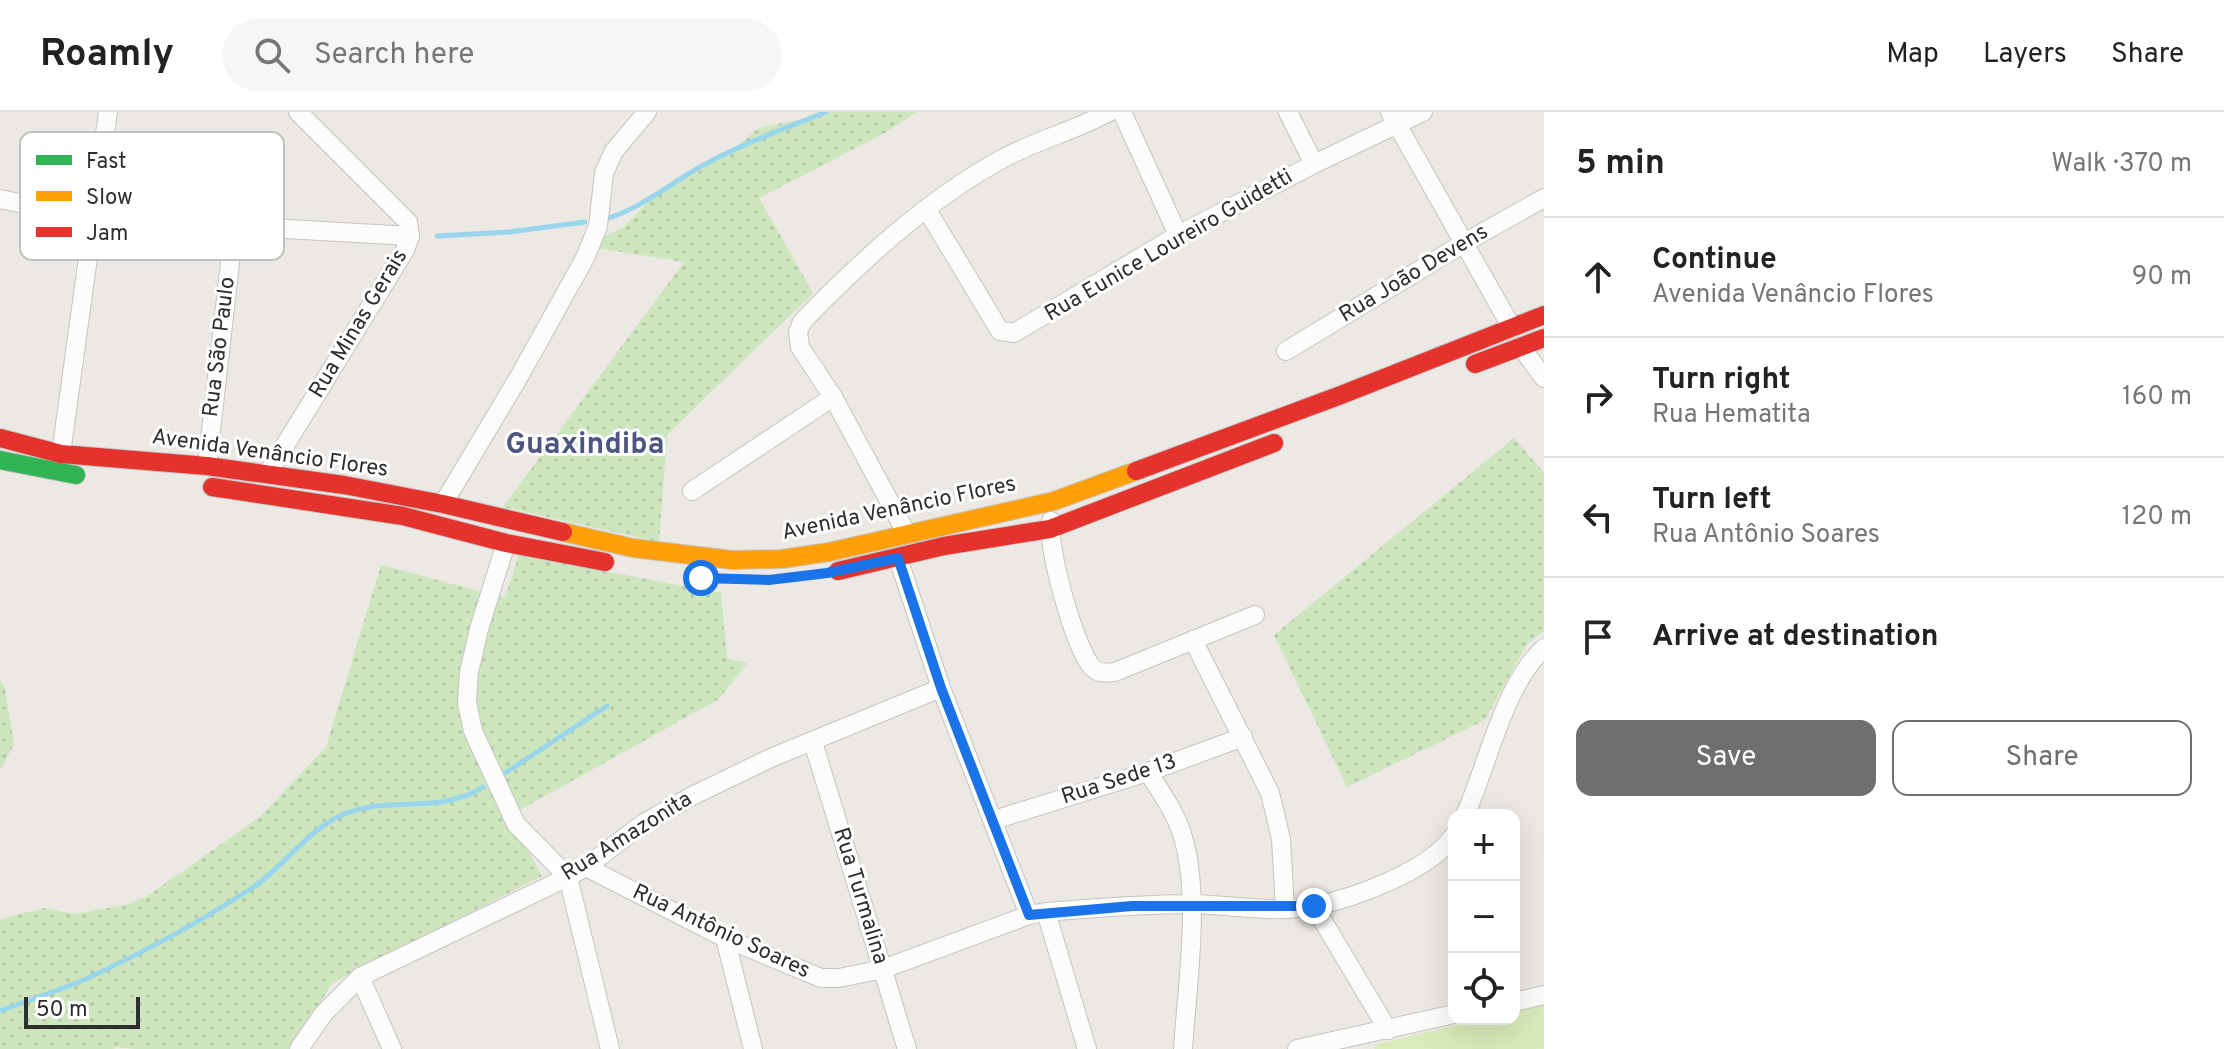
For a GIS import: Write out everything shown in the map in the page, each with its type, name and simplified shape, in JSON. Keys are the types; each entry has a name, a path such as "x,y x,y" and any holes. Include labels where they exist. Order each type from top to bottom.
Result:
{"main road":[{"name":"Avenida Venâncio Flores","path":"0,438 61,454 268,473 443,504 633,548 732,560 782,559 829,552 1054,501 1258,427 1544,315"},
{"path":"1462,369 1544,338"},
{"name":"Avenida Venâncio Flores","path":"827,573 983,539 1050,529 1293,435"},
{"path":"0,460 48,471 96,477"},
{"name":"Avenida Venâncio Flores","path":"188,484 403,516 506,543 622,565"}],"street":[{"path":"105,132 108,112"},
{"name":"Rua Minas Gerais","path":"268,473 388,280 410,236 408,222 298,112"},
{"path":"443,504 585,258 598,226 604,173 614,151 647,112"},
{"path":"1122,112 1178,235"},
{"path":"1288,112 1314,164"},
{"name":"Rua Eunice Loureiro Guidetti","path":"927,210 1000,331 1009,334 1020,331 1178,235 1394,119 1423,112"},
{"path":"907,534 833,397 800,347 798,332 802,322 844,279 966,180 1003,158 1102,114"},
{"path":"1394,119 1512,328"},
{"name":"Rua João Devens","path":"1286,351 1544,198"},
{"path":"0,199 20,203"},
{"path":"284,230 410,236"},
{"path":"61,454 88,260"},
{"name":"Rua São Paulo","path":"207,466 230,260"},
{"path":"1521,347 1544,378"},
{"path":"692,491 833,397"},
{"path":"1054,501 1050,529 1053,558 1081,646 1091,666 1098,672 1115,672 1255,615"},
{"path":"506,543 479,629 469,672 467,703 482,755 516,824 568,877 610,1049"},
{"path":"898,558 941,688 994,820 1037,914 1087,1049"},
{"path":"1193,640 1270,793 1278,817 1285,908"},
{"path":"1467,809 1504,712 1542,656"},
{"name":"Rua Amazonita","path":"299,1049 324,1013 360,977 568,877 644,823 692,796 773,757 941,688"},
{"name":"Rua Sede 13","path":"994,820 1148,772 1243,737"},
{"name":"Rua Turmalina","path":"813,742 907,1049"},
{"path":"1148,772 1166,799 1181,831 1187,857 1191,904 1183,1049"},
{"name":"Rua Antônio Soares","path":"586,867 725,938 821,978 839,978 883,969 1037,914 1191,904 1285,908 1314,906 1358,892 1420,865 1448,841"},
{"path":"1314,906 1388,1030"},
{"path":"725,938 753,1049"},
{"path":"360,977 392,1049"},
{"path":"1520,1001 1544,995"},
{"path":"1297,1049 1448,1015"}],"green space":[{"path":"834,112 917,112 883,134 759,198 813,293 667,435 659,542 503,507 684,262 585,246 624,227 650,200 726,155 759,128"},
{"path":"1514,438 1544,473 1544,631 1528,642 1485,720 1347,787 1274,635"},
{"path":"519,555 721,593 727,658 747,663 719,699 509,816 542,876 332,983 293,1049 0,1049 0,919 45,908 75,914 124,905 146,897 261,816 326,747 381,565 505,598"},
{"path":"0,678 5,689 14,744 0,771"},
{"path":"1544,1004 1544,1049 1375,1049 1374,1045 1456,1025 1520,1025 1520,1010"}],"waterway":[{"path":"605,219 643,203 732,151 826,112"},
{"path":"437,236 509,232 585,222"},
{"path":"505,773 607,706"},
{"path":"0,1011 86,979 191,925 252,888 317,830 342,815 377,806 450,800 483,787"}],"traffic: fast":[{"path":"0,460 76,475"}],"traffic: slow":[{"path":"563,532 633,548 732,560 782,559 829,552 1054,501 1136,471"}],"traffic: jam":[{"path":"1136,471 1544,315"},
{"path":"1475,364 1544,338"},
{"path":"0,438 61,454 207,466 344,485 563,532"},
{"path":"838,571 944,546 1050,529 1274,443"},
{"path":"212,487 403,516 506,543 605,562"}],"district":[{"name":"Guaxindiba","path":"585,445"}],"route":[{"path":"701,578 769,580 827,573 898,558 941,688 1029,915 1191,904 1285,908 1314,906"}]}
